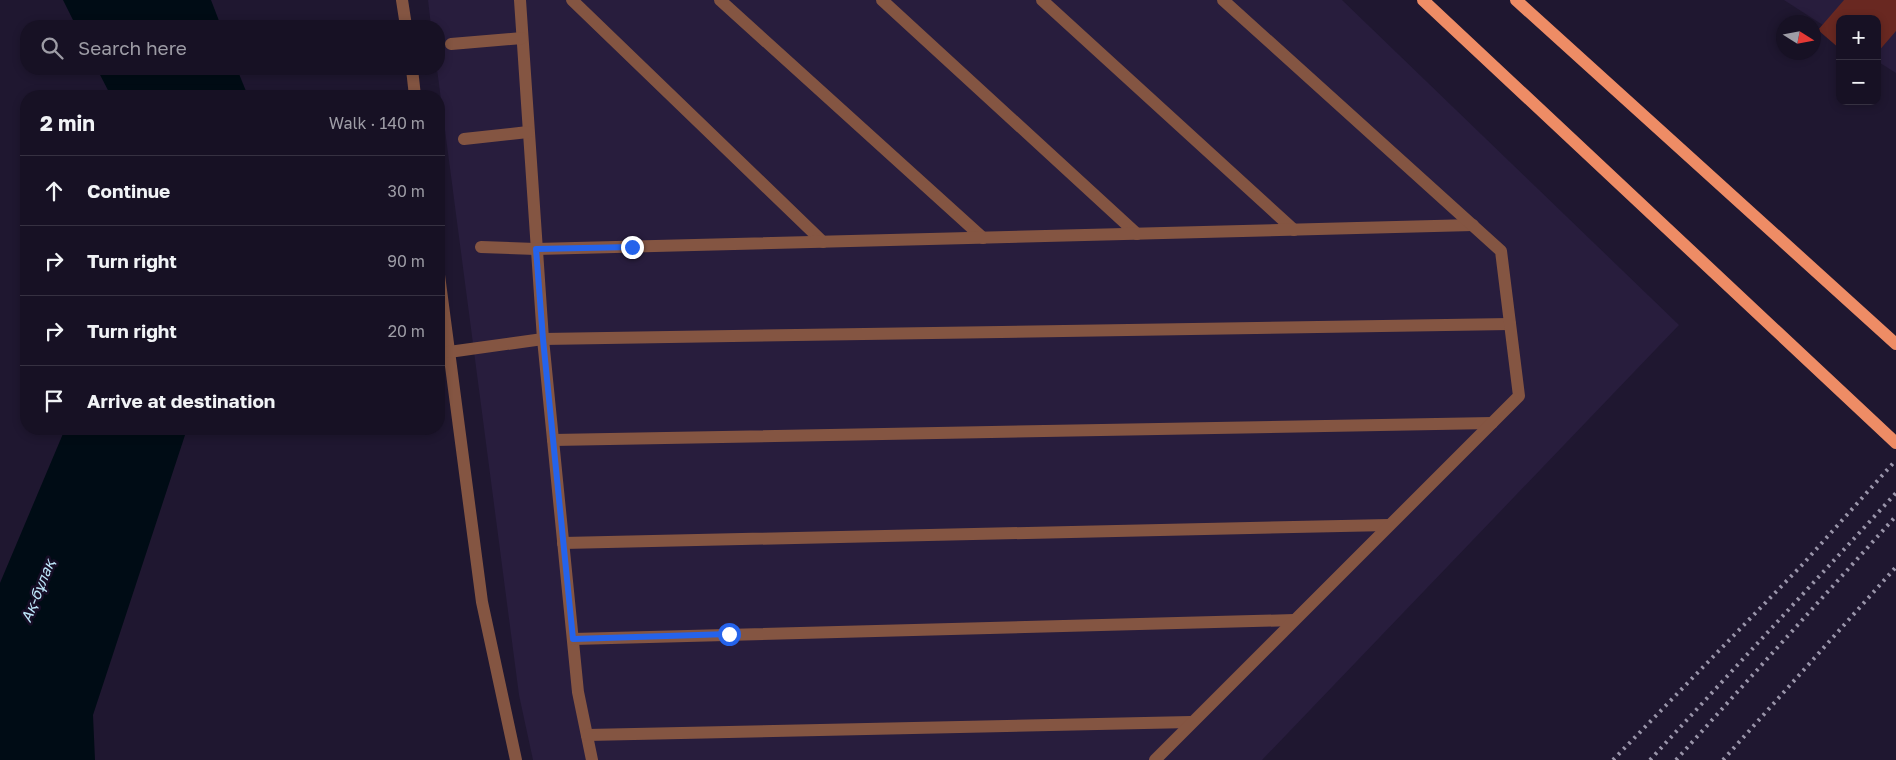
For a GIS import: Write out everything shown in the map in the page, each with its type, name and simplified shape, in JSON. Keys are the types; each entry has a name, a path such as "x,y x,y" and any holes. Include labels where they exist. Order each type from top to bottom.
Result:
{"main road":[{"path":"1423,0 1896,443"},
{"path":"1516,0 1896,344"}],"street":[{"path":"402,0 405,20"},
{"path":"520,0 543,339 578,692 592,760"},
{"path":"572,0 823,242"},
{"path":"720,0 983,238"},
{"path":"882,0 1137,234"},
{"path":"1042,0 1294,230"},
{"path":"1155,760 1519,396 1501,250 1223,0"},
{"path":"451,44 522,38"},
{"path":"413,75 414,90"},
{"path":"464,139 528,132"},
{"path":"481,247 536,249 1473,225"},
{"path":"445,321 482,602 516,760"},
{"path":"449,352 543,339 1510,324"},
{"path":"553,440 1492,423"},
{"path":"563,543 1390,525"},
{"path":"573,639 1294,620"},
{"path":"587,735 1191,722"}],"shaded area":[{"path":"428,0 1342,0 1679,325 1262,760 533,760 519,695 445,130 445,90 440,90 438,75 445,75 445,20 430,20"},
{"path":"1784,0 1896,0 1896,73 1881,64 1881,15 1836,15 1836,33 1821,24 1821,15 1807,15"}],"water":[{"path":"63,0 211,0 219,20 73,20"},
{"path":"100,75 239,75 246,90 108,90"},
{"name":"Ақ-бұлақ","path":"62,435 185,435 93,715 95,760 0,760 0,583"}],"building":[{"path":"1844,0 1896,0 1896,31 1881,48 1881,15 1836,15 1836,46 1821,33 1821,27"}],"railway":[{"path":"1613,760 1803,564 1896,460"},
{"path":"1650,760 1896,493"},
{"path":"1676,760 1896,516"},
{"path":"1723,760 1896,567"}],"route":[{"path":"632,247 536,249 543,339 573,639 729,634"}]}
